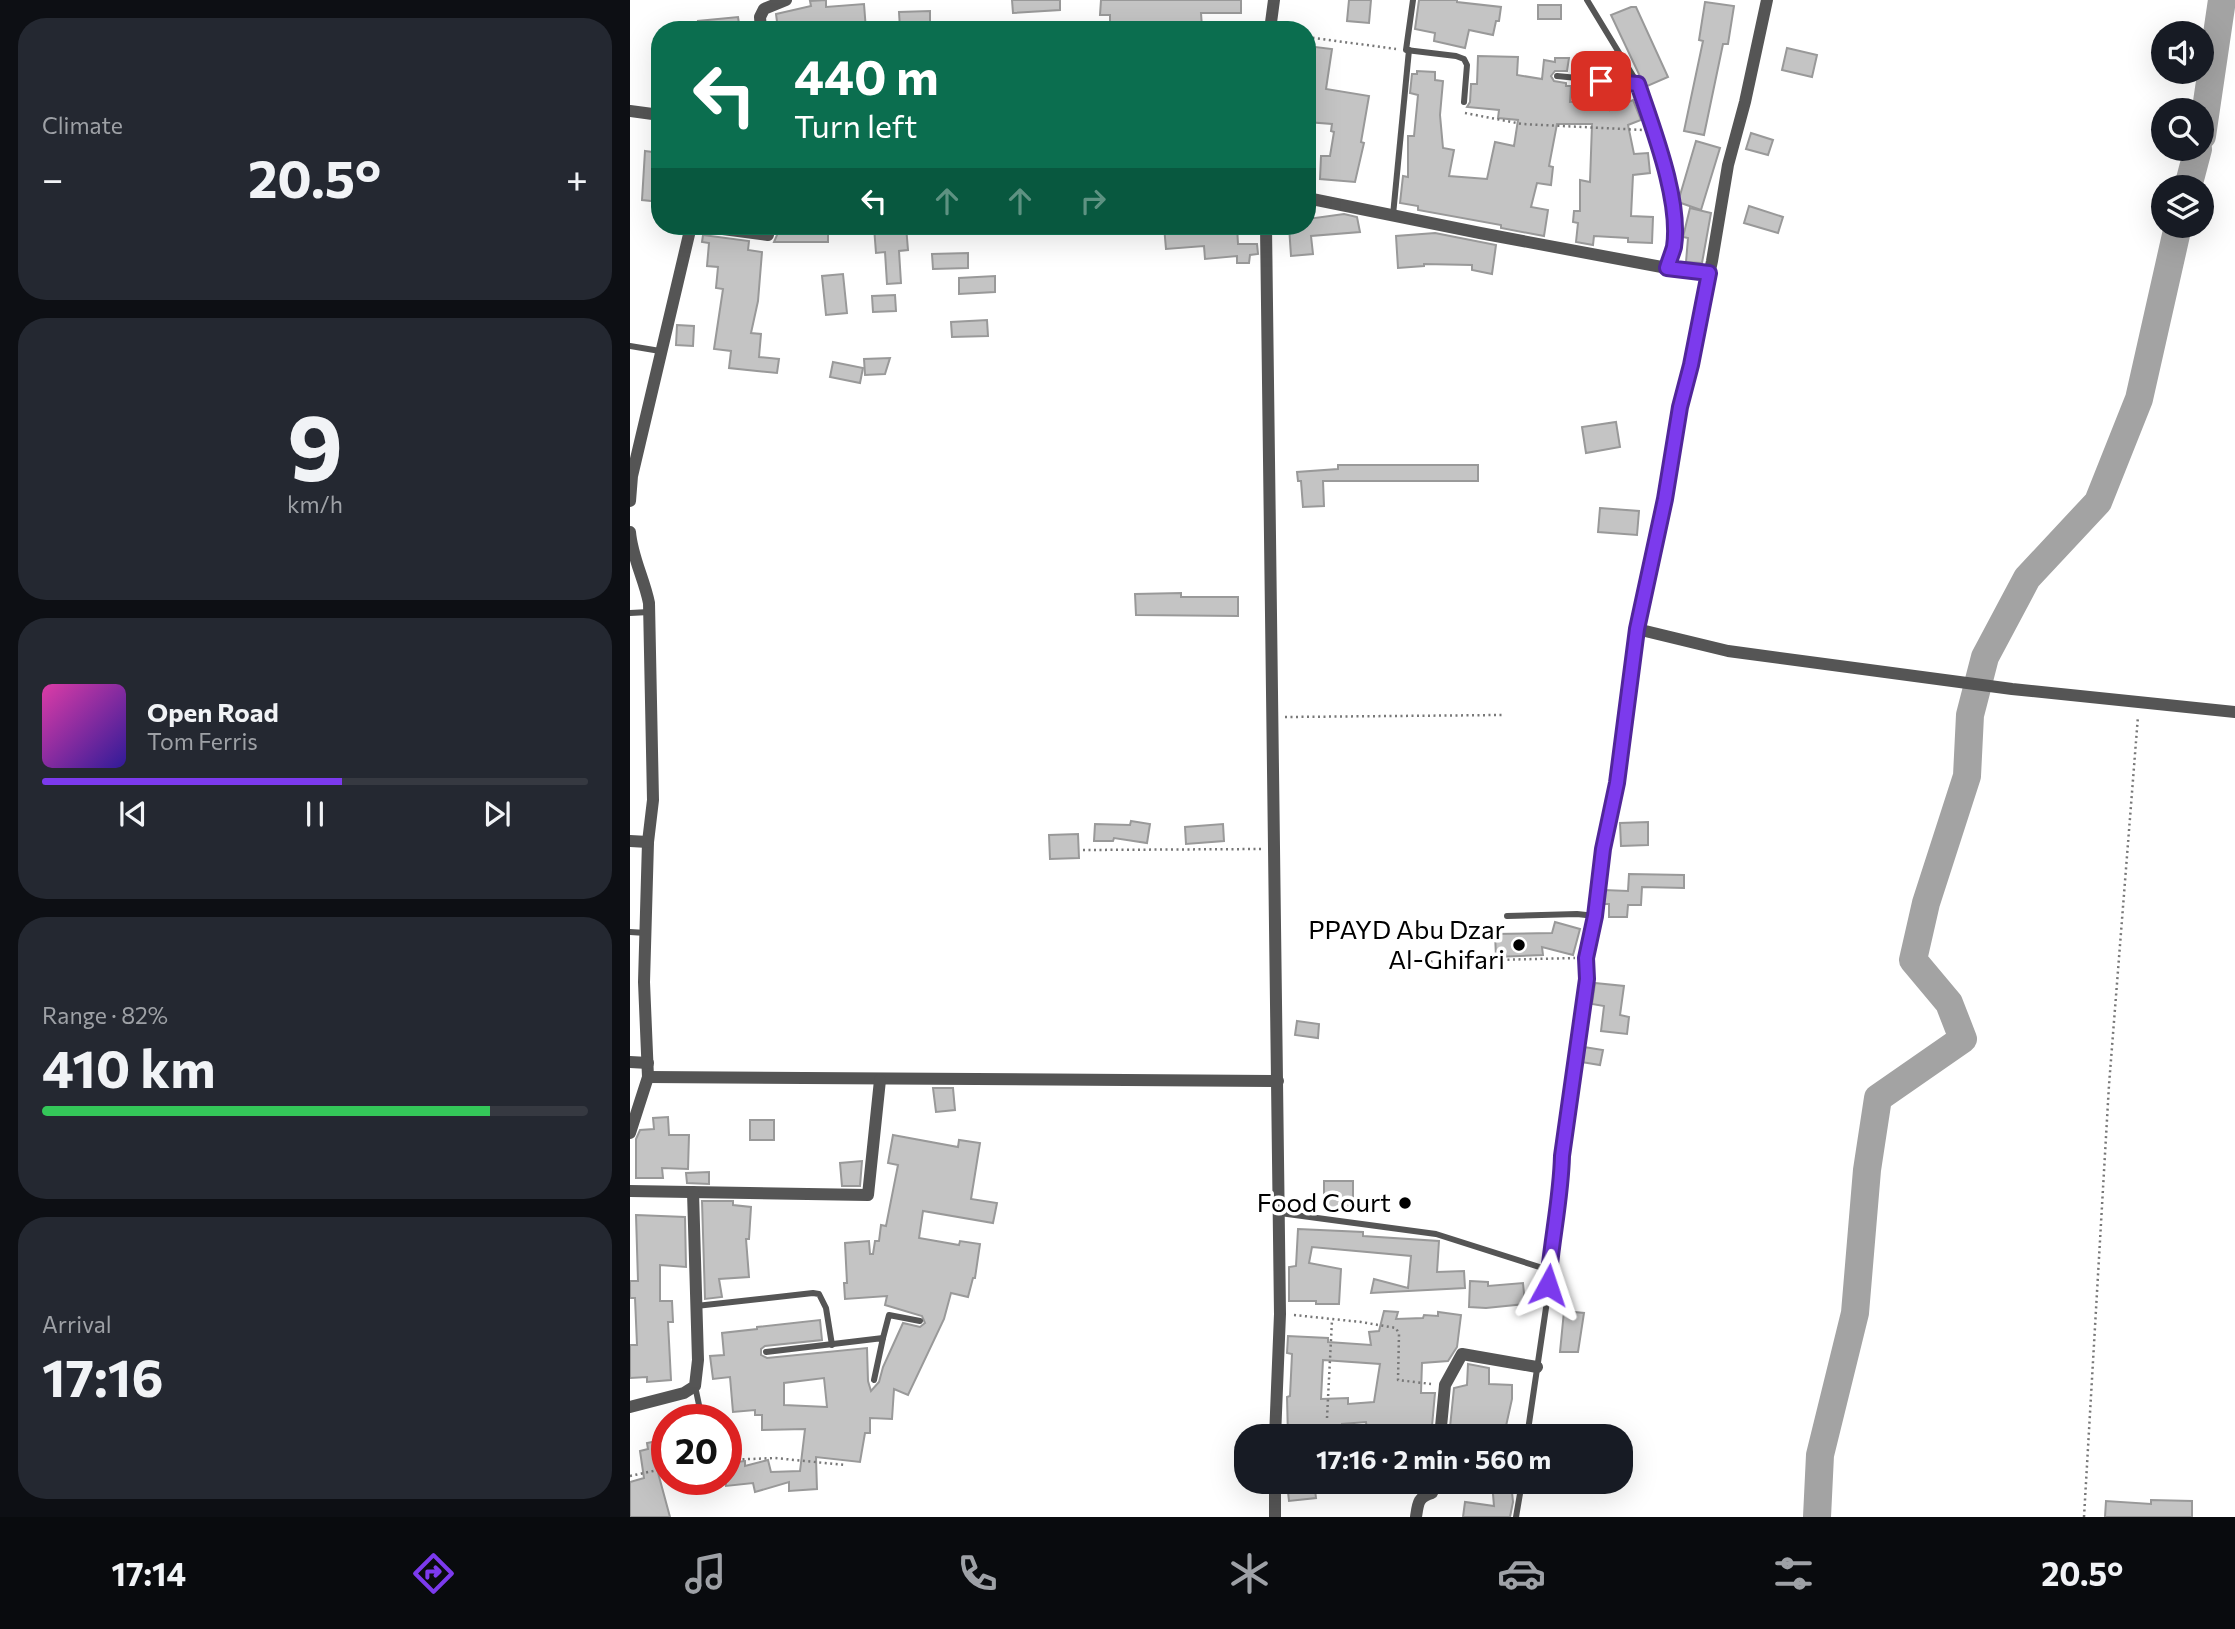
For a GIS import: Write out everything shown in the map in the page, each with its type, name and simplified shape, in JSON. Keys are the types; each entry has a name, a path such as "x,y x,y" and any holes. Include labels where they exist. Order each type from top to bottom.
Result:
{"street":[{"path":"760,21 764,9 786,0"},
{"path":"1271,21 1274,0"},
{"path":"1767,0 1728,165 1709,273 1677,421 1665,499 1637,629 1728,651 1988,685 2235,712"},
{"path":"630,111 651,114"},
{"path":"1316,200 1667,268 1709,273"},
{"path":"630,501 632,476 689,235"},
{"path":"1266,235 1280,1314 1276,1424"},
{"path":"630,532 632,552 645,585 649,612 653,800 648,842 644,982 648,1077 630,1133"},
{"path":"630,841 648,842"},
{"path":"630,1062 648,1063"},
{"path":"648,1077 1278,1081"},
{"path":"630,1191 868,1195 880,1080"},
{"path":"630,1407 684,1393 695,1386 698,1360 693,1192"},
{"path":"1441,1424 1445,1385 1462,1354 1534,1367"},
{"path":"1275,1494 1275,1517"},
{"path":"1416,1517 1418,1501 1429,1494"}],"lane":[{"path":"1393,215 1413,0"},
{"path":"1587,0 1638,84 1661,151 1673,214 1674,247 1667,268"},
{"path":"1408,50 1464,59 1467,65 1464,102"},
{"path":"1557,76 1638,84"},
{"path":"630,346 660,351"},
{"path":"630,613 649,612"},
{"path":"1528,1424 1534,1367 1547,1301 1562,1156 1587,979 1586,958 1595,916 1603,849 1617,783 1637,629"},
{"path":"1507,916 1595,916"},
{"path":"630,932 646,933"},
{"path":"1278,1212 1436,1234 1549,1270"},
{"path":"696,1306 819,1294 826,1308 832,1345"},
{"path":"874,1380 889,1315 920,1321"},
{"path":"766,1352 883,1338"},
{"path":"695,1386 699,1404"},
{"path":"1516,1517 1520,1494"}],"path":[{"path":"1316,38 1408,50"},
{"path":"1464,102 1465,113 1510,122 1653,130"},
{"path":"2084,1517 2109,1085 2139,702"},
{"path":"1272,717 1502,715"},
{"path":"1083,850 1276,849"},
{"path":"1414,962 1586,958"},
{"path":"1280,1314 1396,1328 1399,1334 1398,1380 1445,1385"},
{"path":"1326,1418 1332,1319"},
{"path":"742,1459 775,1458 845,1465"},
{"path":"630,1476 651,1471"}],"building":[{"path":"826,0 826,7 864,4 865,21 777,21 776,14 811,6 810,1"},
{"path":"1012,0 1060,0 1060,10 1013,13"},
{"path":"1101,0 1241,0 1241,13 1201,13 1202,21 1110,21 1110,15 1100,15"},
{"path":"1349,0 1371,0 1369,23 1347,21"},
{"path":"1419,0 1457,0 1501,7 1499,21 1496,21 1493,35 1469,30 1465,48 1434,41 1435,33 1415,29"},
{"path":"1705,2 1734,6 1728,44 1723,44 1704,135 1684,131 1703,41 1699,40"},
{"path":"1538,5 1561,5 1561,19 1538,19"},
{"path":"1636,7 1668,77 1645,87 1611,15"},
{"path":"930,11 930,21 900,21 899,12"},
{"path":"738,17 739,21 698,21"},
{"path":"1316,47 1332,49 1326,89 1369,96 1361,142 1364,143 1355,182 1320,179 1321,156 1330,156 1334,132 1331,131 1332,124 1316,123"},
{"path":"1787,48 1817,55 1812,77 1782,70"},
{"path":"1478,56 1518,57 1517,75 1542,79 1544,60 1555,62 1555,58 1569,58 1567,71 1555,71 1551,76 1554,81 1571,86 1570,102 1610,101 1610,110 1633,100 1641,120 1628,125 1634,154 1648,153 1650,173 1633,175 1631,216 1653,217 1652,243 1594,236 1593,245 1576,242 1578,223 1573,222 1574,211 1580,211 1580,180 1590,182 1592,124 1557,124 1549,166 1553,167 1551,185 1537,183 1531,207 1548,210 1544,236 1418,210 1418,206 1400,203 1403,176 1408,177 1408,136 1414,136 1418,95 1410,93 1412,74 1417,74 1417,71 1435,72 1435,80 1443,81 1440,115 1443,148 1454,150 1449,176 1487,179 1495,142 1514,146 1518,120 1498,118 1499,110 1467,107 1471,84 1477,84"},
{"path":"1751,133 1773,140 1768,155 1746,149"},
{"path":"1696,141 1720,148 1701,210 1678,202"},
{"path":"645,151 651,152 651,201 642,200"},
{"path":"1749,206 1783,217 1778,233 1744,223"},
{"path":"1690,208 1711,213 1702,263 1686,262 1688,238 1683,237"},
{"path":"1344,214 1357,217 1360,232 1311,236 1313,254 1291,256 1290,235 1316,235 1316,218"},
{"path":"1435,233 1496,245 1492,274 1472,270 1472,265 1424,264 1398,268 1396,236"},
{"path":"703,235 749,241 748,250 762,252 758,301 751,333 761,334 759,357 779,359 777,373 729,368 731,351 714,349 723,289 716,288 718,267 707,266 709,243 702,242"},
{"path":"777,235 828,235 828,242 774,242"},
{"path":"875,235 907,235 908,250 899,251 901,283 887,284 885,252 876,253"},
{"path":"1165,235 1238,235 1238,244 1257,244 1258,254 1250,255 1249,263 1237,263 1237,256 1205,259 1204,246 1166,249"},
{"path":"968,253 968,268 933,269 932,254"},
{"path":"843,274 847,313 826,315 822,276"},
{"path":"995,276 995,292 959,294 959,278"},
{"path":"895,295 896,311 873,312 872,296"},
{"path":"987,320 988,336 952,337 951,322"},
{"path":"677,325 694,326 693,346 676,345"},
{"path":"890,358 885,374 865,375 864,359"},
{"path":"833,362 863,368 860,383 830,377"},
{"path":"1616,422 1620,447 1586,453 1582,427"},
{"path":"1338,465 1478,465 1478,481 1323,481 1324,506 1303,507 1301,481 1298,481 1297,472 1338,469"},
{"path":"1600,508 1639,511 1637,535 1598,532"},
{"path":"1181,593 1181,597 1238,597 1238,616 1136,615 1135,594"},
{"path":"1131,821 1150,824 1147,843 1114,838 1113,841 1094,841 1095,824 1130,825"},
{"path":"1648,822 1648,845 1621,846 1620,823"},
{"path":"1223,824 1224,841 1186,844 1185,827"},
{"path":"1078,834 1079,858 1050,859 1049,835"},
{"path":"1629,874 1684,875 1684,888 1642,887 1641,905 1628,905 1627,917 1609,917 1609,904 1602,904 1604,890 1628,891"},
{"path":"1555,922 1580,929 1573,955 1542,947 1543,955 1496,957 1495,934 1552,933"},
{"path":"1595,983 1624,986 1620,1015 1629,1017 1627,1034 1601,1031 1604,1006 1592,1004"},
{"path":"1297,1021 1319,1024 1318,1038 1295,1035"},
{"path":"1584,1047 1603,1050 1600,1065 1581,1062"},
{"path":"933,1088 953,1088 955,1110 936,1112"},
{"path":"668,1117 669,1135 689,1135 688,1169 662,1168 663,1178 636,1178 636,1139 640,1130 654,1129 653,1118"},
{"path":"750,1120 774,1120 774,1140 750,1140"},
{"path":"893,1135 958,1147 959,1140 980,1143 971,1199 997,1203 993,1223 923,1211 919,1238 959,1245 960,1241 980,1244 975,1278 968,1297 951,1293 944,1319 908,1395 894,1389 892,1419 870,1418 870,1433 865,1433 860,1462 816,1457 817,1489 789,1491 789,1482 755,1492 753,1483 742,1484 742,1461 745,1461 745,1466 768,1460 771,1472 800,1471 805,1429 762,1430 762,1415 755,1415 755,1410 742,1411 742,1404 732,1404 730,1377 713,1379 710,1356 724,1355 722,1333 820,1320 822,1340 765,1346 761,1349 761,1355 767,1358 867,1348 871,1391 879,1382 903,1323 920,1327 925,1323 922,1316 885,1305 887,1296 845,1299 845,1243 869,1241 870,1254 873,1254 875,1241 879,1241 881,1225 886,1226 898,1165 888,1163","holes":["824,1378 827,1407 784,1405 784,1383"]},
{"path":"862,1161 860,1186 842,1186 840,1163"},
{"path":"709,1172 709,1184 687,1183 686,1173"},
{"path":"1324,1181 1353,1181 1353,1208 1324,1208"},
{"path":"702,1201 733,1201 733,1205 751,1207 749,1239 746,1239 749,1277 719,1279 722,1297 705,1299"},
{"path":"636,1215 685,1217 686,1267 660,1265 660,1301 672,1301 673,1322 668,1322 671,1380 647,1382 647,1377 630,1378 630,1345 637,1345 635,1298 630,1298 630,1281 638,1281"},
{"path":"1298,1229 1363,1232 1363,1236 1439,1241 1437,1272 1464,1271 1465,1288 1371,1293 1374,1279 1408,1288 1411,1256 1312,1247 1309,1263 1341,1269 1339,1304 1289,1301 1289,1267 1296,1266"},
{"path":"1470,1281 1488,1282 1488,1286 1523,1283 1525,1304 1469,1307"},
{"path":"1384,1311 1398,1312 1396,1319 1438,1316 1438,1312 1461,1315 1457,1347 1448,1361 1422,1363 1421,1393 1435,1393 1432,1424 1288,1424 1287,1397 1290,1396 1292,1354 1287,1353 1288,1336 1328,1338 1328,1342 1371,1345 1369,1332 1379,1331","holes":["1323,1360 1380,1364 1374,1402 1348,1404 1348,1398 1321,1399"]},
{"path":"1564,1311 1584,1313 1578,1352 1560,1352"},
{"path":"1468,1364 1489,1368 1489,1384 1512,1385 1506,1424 1450,1424 1454,1388 1467,1385"},
{"path":"651,1442 651,1495 664,1495 670,1517 630,1517 630,1482 644,1478 640,1451 648,1449 647,1443"},
{"path":"1288,1494 1316,1494 1316,1498 1289,1501"},
{"path":"1493,1494 1512,1494 1510,1517 1463,1517 1465,1502 1494,1506"},
{"path":"2151,1500 2192,1501 2192,1517 2105,1517 2106,1501 2151,1504"}],"waterway":[{"path":"2208,98 2222,0"},
{"path":"2191,175 2195,161"},
{"path":"1817,1517 1820,1455 1855,1313 1867,1170 1878,1098 1963,1039 1949,1003 1913,960 1926,903 1967,776 1970,715 1985,657 2027,578 2098,502 2139,399 2175,238"}],"place":[{"name":"PPAYD Abu Dzar Al-Ghifari","path":"1519,945"},
{"name":"Food Court","path":"1405,1203"}],"route":[{"path":"1548,1285 1574,1061 1587,979 1586,958 1595,916 1603,849 1617,783 1637,629 1709,273 1667,268 1674,247 1669,185 1661,151 1638,84 1601,81"}]}
